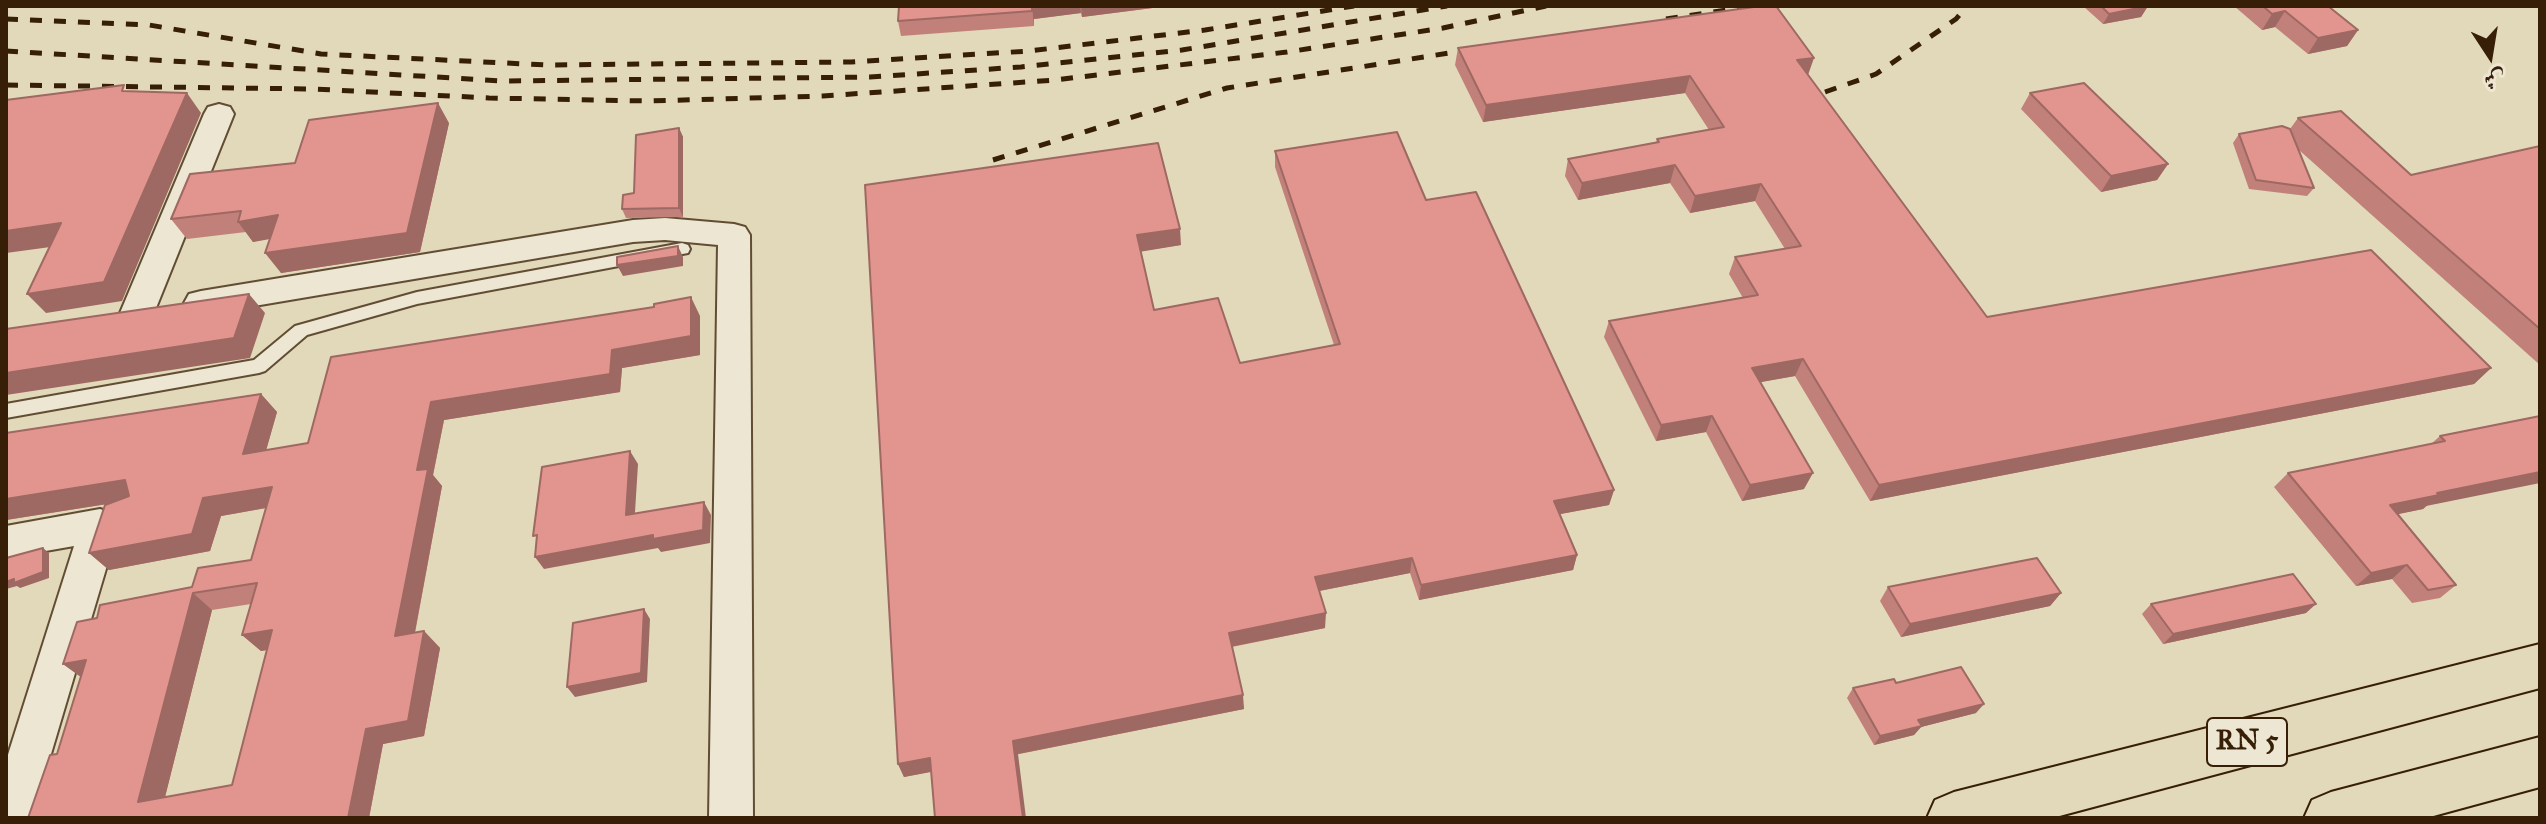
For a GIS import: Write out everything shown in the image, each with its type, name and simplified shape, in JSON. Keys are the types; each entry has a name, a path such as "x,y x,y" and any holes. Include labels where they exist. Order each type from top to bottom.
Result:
{"highway":[{"name":"RN 5","path":"1954,818 2540,666"},
{"path":"2331,818 2540,762"}],"street":[{"path":"219,114 123,316 633,231 665,229 734,235 731,818"},
{"path":"6,542 100,525 10,818"}],"lane":[{"path":"6,411 259,366 301,330 315,326 417,298 682,249"}],"building":[{"path":"899,6 1032,6 1032,11 898,21"},
{"path":"1776,6 1814,58 1797,60 1987,317 2371,250 2491,368 1879,485 1803,359 1752,368 1813,473 1750,485 1712,416 1661,425 1609,321 1758,295 1735,257 1801,246 1761,184 1695,196 1675,165 1582,183 1568,159 1724,127 1690,76 1486,105 1458,48"},
{"path":"2101,6 2148,6 2109,14"},
{"path":"2263,6 2328,6 2358,30 2318,38 2285,11 2272,14"},
{"path":"2084,83 2168,164 2111,176 2030,93"},
{"path":"124,85 122,91 187,93 104,282 27,294 61,223 6,231 6,100"},
{"path":"438,103 407,233 265,253 278,215 238,222 241,211 171,219 190,174 295,163 309,120"},
{"path":"2341,111 2411,175 2540,146 2540,329 2298,118"},
{"path":"2282,126 2290,129 2314,188 2256,180 2239,134"},
{"path":"679,128 679,208 622,209 623,195 634,193 636,135"},
{"path":"1397,132 1426,200 1476,192 1614,490 1554,501 1577,555 1421,585 1412,558 1315,577 1326,613 1229,633 1243,695 1013,741 1023,818 935,818 930,758 898,764 865,185 1158,143 1180,229 1137,235 1154,310 1218,298 1240,363 1340,344 1275,151"},
{"path":"678,246 678,256 617,265 617,257"},
{"path":"249,294 234,338 6,373 6,329"},
{"path":"691,297 691,336 612,350 610,374 431,402 417,470 428,469 395,636 424,631 408,721 366,729 348,818 28,818 50,755 57,754 86,660 63,664 77,622 97,618 100,605 192,587 198,568 251,560 272,487 203,498 192,534 89,553 105,505 129,496 125,480 6,499 6,433 261,394 243,454 308,443 331,357 654,307 654,304","holes":["257,583 242,635 272,630 232,785 138,802 193,593"]},
{"path":"2540,416 2540,472 2390,505 2456,585 2428,590 2407,565 2371,573 2288,473 2445,441 2440,436"},
{"path":"630,451 626,515 704,502 703,530 653,539 653,535 535,557 537,535 533,536 542,467"},
{"path":"43,548 43,572 14,583 14,579 6,582 6,558"},
{"path":"2037,558 2061,593 1910,624 1888,587"},
{"path":"2293,574 2316,604 2173,634 2151,604"},
{"path":"644,609 641,673 567,687 573,623"},
{"path":"1961,667 1984,704 1918,720 1922,726 1880,736 1853,688 1894,679 1896,683"}],"railway":[{"path":"6,19 149,25 321,54 547,65 851,62 1029,51 1205,30 1354,6"},
{"path":"6,51 502,81 870,77 1021,67 1182,50 1447,6"},
{"path":"6,85 313,89 489,98 649,101 823,96 1055,80 1287,52 1443,28 1546,6"},
{"path":"1666,19 1753,6"},
{"path":"1825,92 1876,74 1956,19 1967,6"},
{"path":"993,160 1227,88 1481,48"}]}
